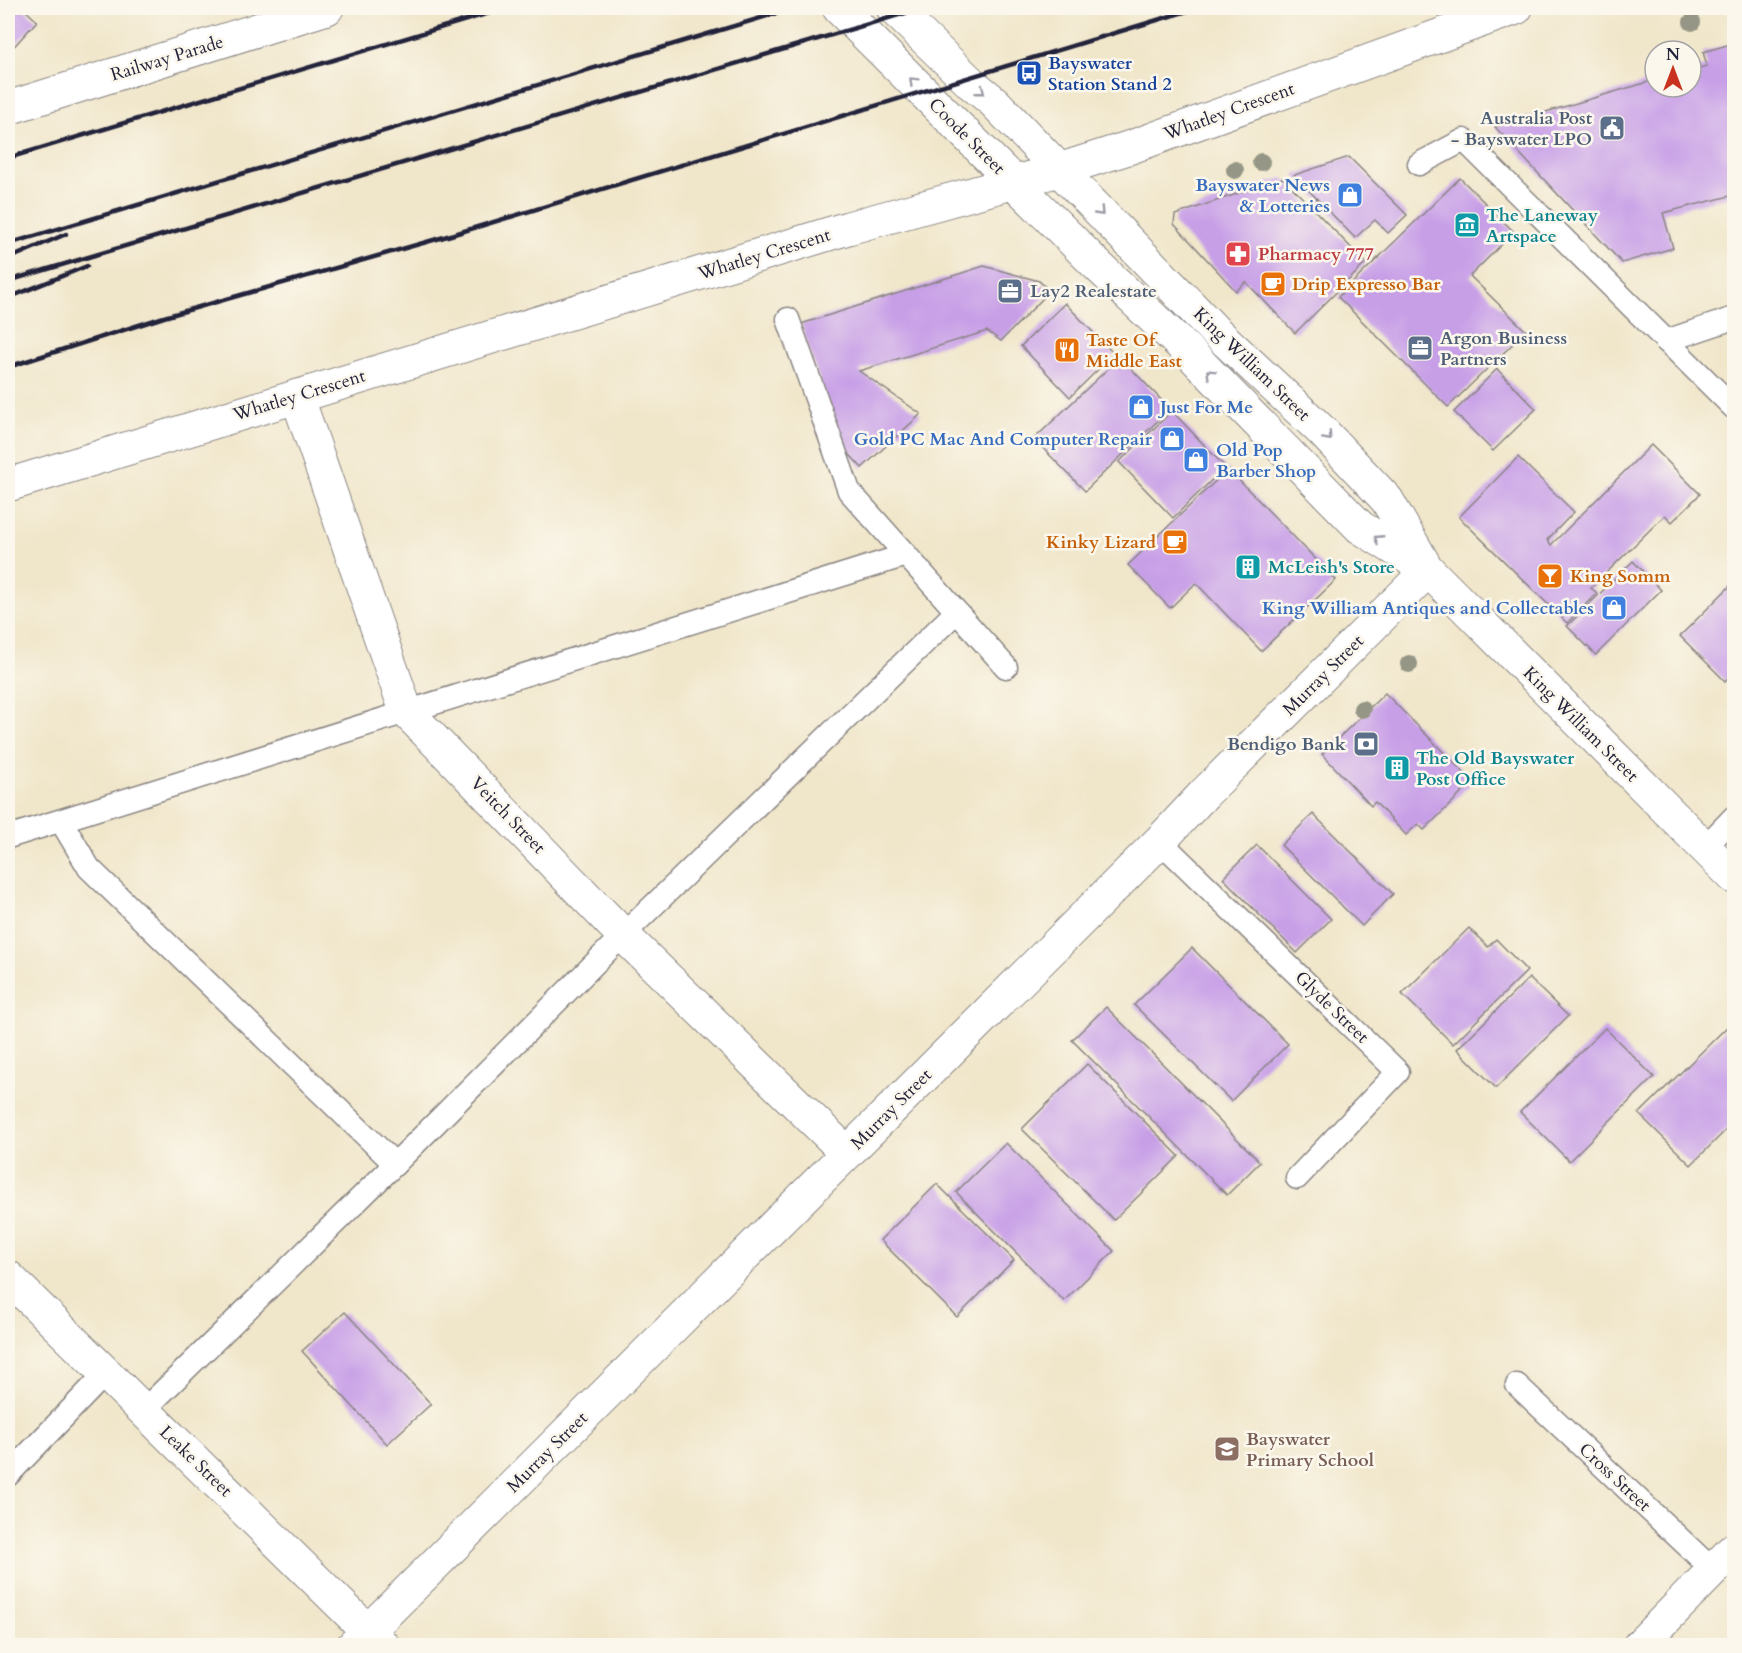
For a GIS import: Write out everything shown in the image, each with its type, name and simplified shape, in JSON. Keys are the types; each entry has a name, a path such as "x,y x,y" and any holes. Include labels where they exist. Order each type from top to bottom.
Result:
{"main road":[{"name":"Railway Parade","path":"8,108 327,8"},
{"name":"Coode Street","path":"839,8 1095,263"},
{"path":"893,8 972,84 994,102 1059,170"},
{"name":"Whatley Crescent","path":"8,485 848,228 1059,170 1131,147 1516,8"},
{"name":"King William Street","path":"1059,170 1214,330 1322,431 1387,500 1428,570"},
{"name":"King William Street","path":"1095,263 1190,353 1360,527 1428,570 1734,877"},
{"name":"Veitch Street","path":"297,396 406,711 623,935 847,1153"},
{"name":"Murray Street","path":"368,1640 847,1153 1428,570"},
{"name":"Leake Street","path":"8,1277 144,1410 368,1640"},
{"path":"1639,1646 1724,1559"}],"lane":[{"path":"1419,164 1464,140 1734,408"},
{"path":"788,318 849,491 1006,667"},
{"path":"1666,341 1734,318"},
{"path":"8,837 906,555"},
{"path":"144,1410 395,1164 623,935 956,612"},
{"path":"1705,847 1734,817"},
{"path":"61,821 89,868 395,1164"},
{"name":"Glyde Street","path":"1160,841 1398,1072 1297,1178"},
{"path":"8,1475 106,1373"},
{"name":"Cross Street","path":"1517,1385 1724,1559"}],"building":[{"path":"8,8 23,8 37,21 8,53"},
{"path":"1734,43 1734,195 1663,213 1673,248 1622,263 1495,127 1643,84 1643,99 1703,99 1703,67 1707,66 1703,52"},
{"name":"Bayswater News & Lotteries","path":"1349,157 1407,215 1388,233 1375,220 1355,238 1294,175"},
{"path":"1283,178 1366,263 1295,333 1246,282 1236,291 1174,224 1175,215"},
{"path":"1460,178 1514,232 1470,276 1526,331 1448,407 1338,297"},
{"path":"984,266 1039,281 1050,291 1001,341 987,331 859,371 921,414 862,468 840,444 801,324"},
{"name":"Taste Of Middle East","path":"1065,303 1114,354 1070,397 1021,346"},
{"path":"1120,357 1170,409 1085,491 1034,439"},
{"path":"1497,369 1536,409 1493,451 1454,412"},
{"path":"1172,411 1225,467 1173,518 1119,462"},
{"path":"1651,445 1700,494 1672,522 1665,515 1591,588 1597,593 1567,623 1459,517 1518,457 1574,512 1547,540 1551,545"},
{"name":"McLeish's Store","path":"1228,469 1336,580 1261,651 1196,583 1170,608 1128,565"},
{"name":"King William Antiques and Collectables","path":"1633,561 1661,590 1596,655 1567,626"},
{"path":"1734,582 1734,672 1725,681 1680,636"},
{"name":"The Old Bayswater Post Office","path":"1385,693 1473,782 1424,830 1418,824 1406,835 1375,802 1371,806 1322,754"},
{"path":"1313,814 1393,894 1362,926 1281,845"},
{"path":"1257,845 1331,919 1297,953 1223,878"},
{"path":"1469,928 1488,947 1496,939 1527,971 1453,1044 1402,994"},
{"path":"1192,948 1288,1044 1231,1101 1134,1005"},
{"path":"1529,978 1568,1016 1496,1088 1457,1049"},
{"path":"1106,1007 1260,1162 1227,1195 1072,1040"},
{"path":"1734,1020 1734,1122 1691,1165 1639,1114"},
{"path":"1605,1028 1654,1077 1569,1161 1520,1112"},
{"path":"1087,1064 1179,1156 1114,1220 1022,1129"},
{"path":"1006,1143 1114,1251 1064,1301 956,1192"},
{"path":"937,1184 1014,1260 957,1317 880,1240"},
{"path":"345,1312 431,1404 387,1444 302,1351"}],"railway":[{"path":"8,158 506,8"},
{"path":"8,244 794,8"},
{"path":"8,281 922,8"},
{"path":"8,367 164,317 451,235 1197,8"},
{"path":"8,259 66,234"},
{"path":"8,298 87,266"}],"place":[{"name":"Bayswater Station Stand 2","path":"1029,73"},
{"name":"Australia Post - Bayswater LPO","path":"1612,128"},
{"name":"Bayswater News & Lotteries","path":"1350,195"},
{"name":"The Laneway Artspace","path":"1467,225"},
{"name":"Pharmacy 777","path":"1238,254"},
{"name":"Drip Expresso Bar","path":"1273,284"},
{"name":"Lay2 Realestate","path":"1010,291"},
{"name":"Argon Business Partners","path":"1420,348"},
{"name":"Taste Of Middle East","path":"1067,350"},
{"name":"Just For Me","path":"1141,407"},
{"name":"Gold PC Mac And Computer Repair","path":"1172,439"},
{"name":"Old Pop Barber Shop","path":"1196,460"},
{"name":"Kinky Lizard","path":"1175,542"},
{"name":"McLeish's Store","path":"1248,567"},
{"name":"King Somm","path":"1550,576"},
{"name":"King William Antiques and Collectables","path":"1614,608"},
{"name":"Bendigo Bank","path":"1366,744"},
{"name":"The Old Bayswater Post Office","path":"1397,768"},
{"name":"Bayswater Primary School","path":"1227,1449"}]}
